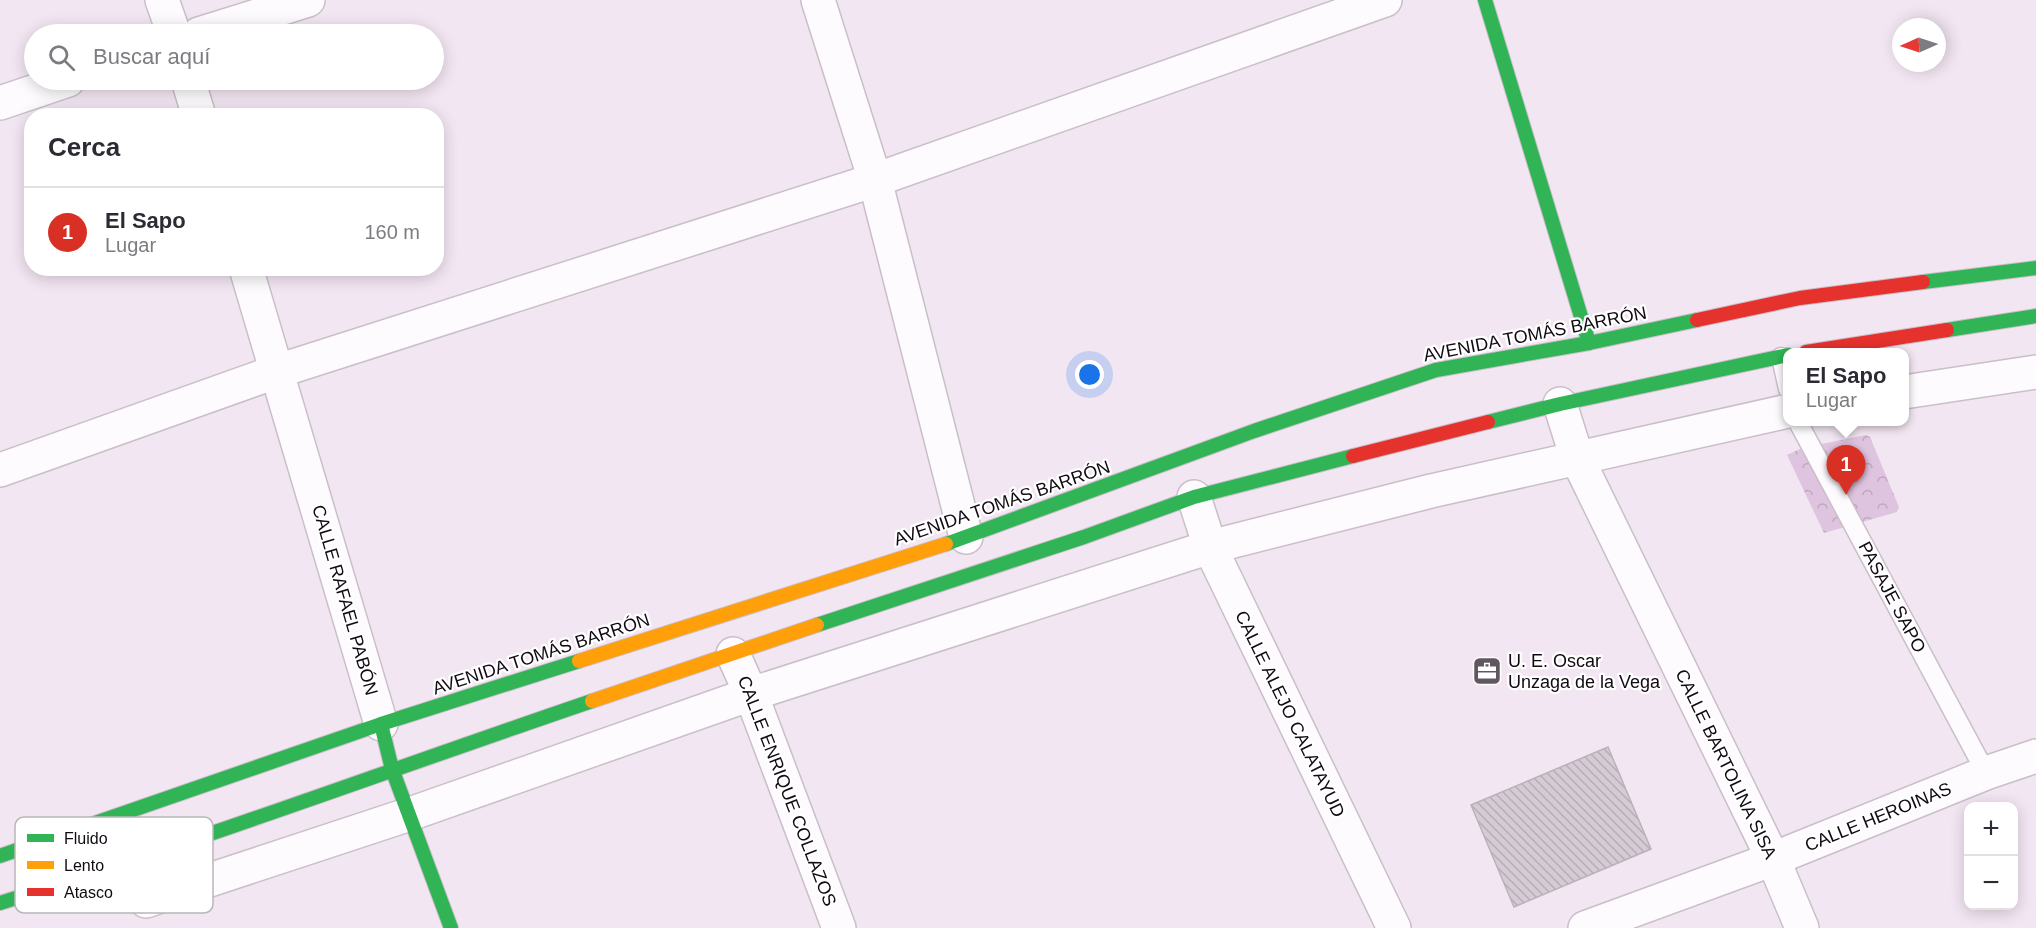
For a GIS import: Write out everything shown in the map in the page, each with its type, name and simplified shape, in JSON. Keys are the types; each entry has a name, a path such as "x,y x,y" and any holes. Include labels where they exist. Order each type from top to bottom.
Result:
{"main road":[{"path":"1485,0 1589,343"},
{"name":"AVENIDA TOMÁS BARRÓN","path":"113,817 381,724 966,537 1254,431 1437,370 1589,343 1800,298 2036,268"},
{"path":"1832,348 2036,316"},
{"path":"213,833 392,769 973,572 1084,537 1194,497 1560,404 1783,356"},
{"name":"CALLE RAFAEL PABÓN","path":"381,724 392,769 411,814 451,928"},
{"name":"AVENIDA TOMÁS BARRÓN","path":"0,856 15,851"},
{"path":"0,903 15,898"}],"street":[{"path":"162,0 170,24"},
{"path":"231,24 308,0"},
{"path":"818,0 875,180 966,537"},
{"path":"0,470 278,371 875,180 1385,0"},
{"path":"0,103 38,90"},
{"path":"191,90 197,108"},
{"name":"CALLE RAFAEL PABÓN","path":"248,276 381,724"},
{"path":"1909,391 2036,372"},
{"name":"CALLE BARTOLINA SISA","path":"1560,404 1577,458 1773,859 1802,928"},
{"path":"213,890 411,814 751,694 1210,547 1431,491 1783,412"},
{"name":"CALLE ALEJO CALATAYUD","path":"1194,497 1210,547 1394,928"},
{"name":"CALLE ENRIQUE COLLAZOS","path":"733,654 751,694 839,928"},
{"name":"CALLE HEROINAS","path":"1585,928 1773,859 1986,773 2036,756"}],"lane":[{"name":"PASAJE SAPO","path":"1800,426 1986,773"}],"green space":[{"path":"1866,435 1870,437 1899,507 1897,512 1824,533 1787,455 1802,448"}],"building":[{"path":"1608,747 1651,849 1514,907 1471,805"}],"traffic: fast":[{"path":"1485,0 1589,343"},
{"path":"1923,282 2036,268"},
{"path":"1947,330 2036,316"},
{"path":"946,544 1254,431 1436,370 1589,343 1697,320"},
{"path":"1488,422 1560,404 1783,356"},
{"path":"817,625 1084,537 1194,497 1353,456"},
{"path":"113,817 381,724 579,661"},
{"path":"213,833 592,701"},
{"path":"381,724 392,769 451,928"},
{"path":"0,856 15,851"},
{"path":"0,903 15,898"}],"traffic: slow":[{"path":"579,661 946,544"},
{"path":"592,701 817,625"}],"traffic: jam":[{"path":"1697,320 1800,298 1923,282"},
{"path":"1832,348 1947,330"},
{"path":"1353,456 1488,422"}],"place":[{"name":"El Sapo","path":"1846,495"},
{"name":"U. E. Oscar Unzaga de la Vega","path":"1487,671"}]}
